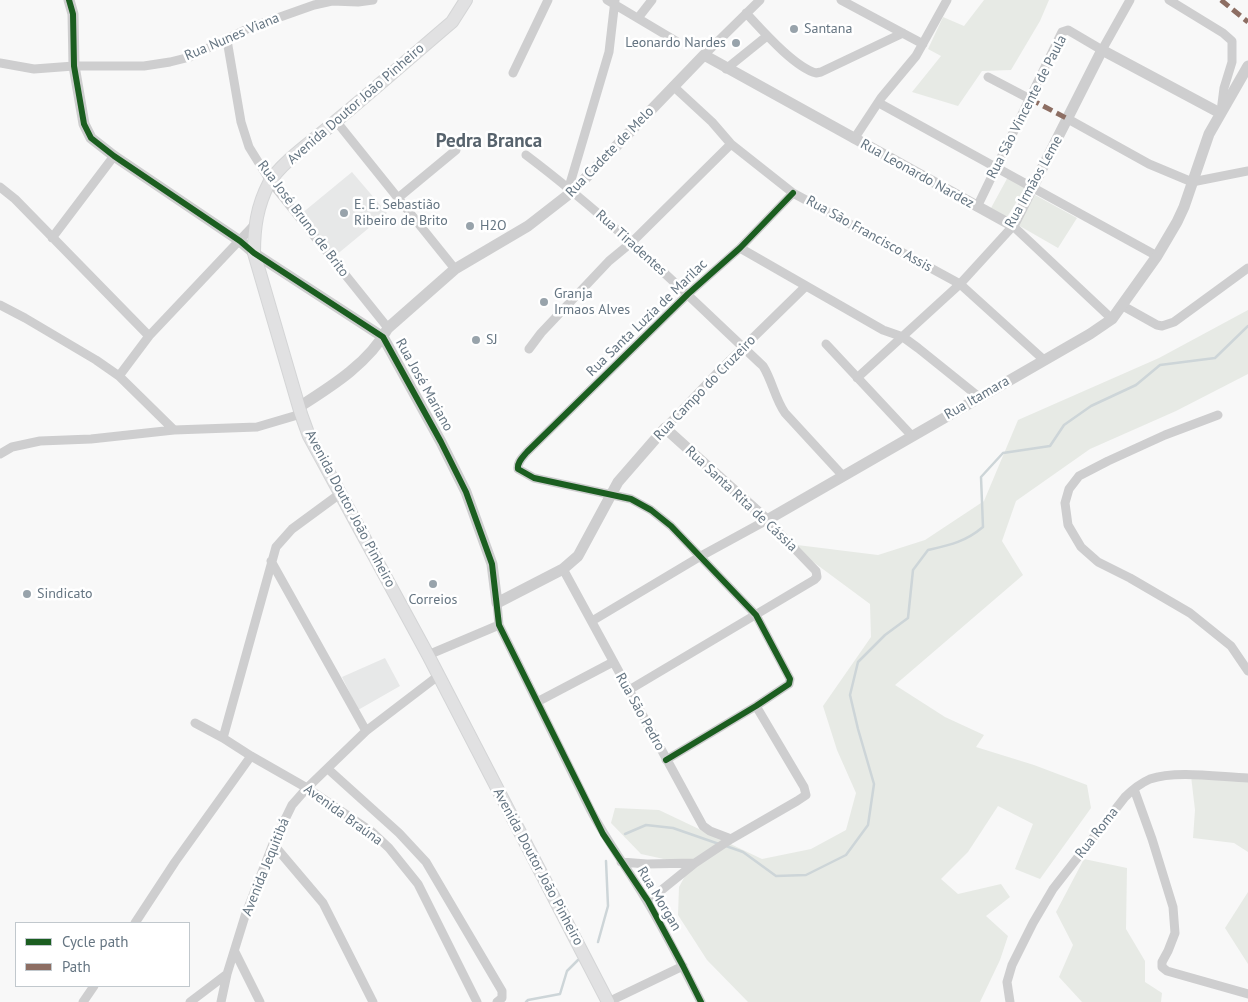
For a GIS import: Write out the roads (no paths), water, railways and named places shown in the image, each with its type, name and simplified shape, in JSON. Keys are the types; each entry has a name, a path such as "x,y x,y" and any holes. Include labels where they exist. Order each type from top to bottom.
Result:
{"main road":[{"name":"Avenida Doutor João Pinheiro","path":"466,0 452,22 282,168 270,181 261,200 254,225 254,253 309,436 428,655 608,1002"}],"street":[{"name":"Rua Nunes Viana","path":"0,63 34,69 74,66 144,66 170,62 190,57 250,28 314,5 331,1 368,2 374,0"},
{"path":"513,72 548,0"},
{"path":"638,18 652,0"},
{"path":"704,55 760,0"},
{"path":"840,0 923,44"},
{"path":"854,139 923,44 947,0"},
{"name":"Rua Irmãos Leme","path":"857,378 960,284 1013,226 1102,50 1130,0"},
{"path":"1169,0 1232,40 1232,62 1224,88 1221,112"},
{"name":"Rua José Mariano","path":"72,1 74,66 86,130 91,138 114,156 240,241 254,253 365,325 386,332 466,492 492,564 499,625 591,811"},
{"path":"571,189 609,52 612,2 676,41"},
{"path":"746,13 767,36 798,62 816,73 903,33"},
{"name":"Rua São Vincente de Paula","path":"977,207 1064,30 1221,112"},
{"path":"726,69 767,36"},
{"name":"Rua José Bruno de Brito","path":"227,40 245,136 249,147 270,181 376,314 386,332"},
{"name":"Rua Cadete de Melo","path":"300,410 357,366 386,332 455,269 528,226 571,189 704,55"},
{"name":"Rua Leonardo Nardez","path":"704,55 726,69 1013,226 1112,319"},
{"name":"Rua Itamara","path":"592,621 1112,319 1157,256 1177,222 1206,140 1248,66"},
{"path":"988,77 1030,100"},
{"name":"Rua São Francisco Assis","path":"673,86 712,122 731,144 792,192 960,284 1044,360"},
{"path":"879,103 1157,256"},
{"path":"1068,119 1150,164 1192,182 1248,171"},
{"path":"336,122 455,269"},
{"path":"529,349 541,333 609,261 632,242 731,144"},
{"path":"398,198 456,150"},
{"name":"Rua Tiradentes","path":"526,155 571,189 632,242 762,366 767,372 780,406 785,413 843,476"},
{"path":"52,238 114,156"},
{"path":"0,187 15,199 149,336"},
{"name":"Rua Santa Luzia de Marilac","path":"610,494 534,478 518,469 519,462 688,294 740,248 792,192"},
{"path":"119,376 149,336 254,225"},
{"path":"740,248 883,330 903,337 979,397"},
{"path":"1123,306 1157,325 1168,324 1174,322 1248,268"},
{"name":"Rua Campo do Cruzeiro","path":"496,603 562,569 582,551 610,494 644,450 718,372 806,286"},
{"path":"0,305 96,360 119,376 174,430"},
{"path":"365,325 376,314"},
{"path":"826,344 912,436"},
{"path":"0,454 12,447 40,441 91,439 174,430 257,428 300,410"},
{"path":"1218,415 1165,435 1079,476 1069,489 1064,503 1068,525 1081,547 1098,562 1130,578 1190,613 1231,646 1248,670"},
{"name":"Rua Santa Rita de Cássia","path":"665,428 767,520 816,571 817,577 814,580 756,615"},
{"path":"223,738 276,547 292,529 341,493"},
{"path":"610,494 631,499 651,510 671,526 701,556 756,615 790,679 789,684 756,706 666,760"},
{"path":"272,561 366,731"},
{"name":"Rua São Pedro","path":"562,569 703,826 710,831 731,839"},
{"path":"629,690 756,615"},
{"path":"428,655 499,625"},
{"path":"537,702 613,662"},
{"name":"Avenida Jequitibá","path":"221,1002 227,974 246,916 274,844 292,805 366,731 438,676"},
{"path":"648,901 695,863 731,839 806,795 795,771 756,706"},
{"name":"Avenida Braúna","path":"195,723 307,788 372,832 389,848 418,884 477,1002"},
{"path":"136,922 175,862 251,756"},
{"path":"328,769 399,833 426,862 502,991 502,998 498,1002"},
{"name":"Rua Roma","path":"1010,1002 1007,982 1024,940 1053,889 1124,797 1149,780 1167,775 1248,778"},
{"path":"1134,789 1173,907 1175,933 1162,962 1163,969 1248,994"},
{"name":"Rua Morgan","path":"591,811 603,834 648,901 701,1002"},
{"path":"274,844 323,903 373,1002"},
{"path":"621,862 647,864 695,863"},
{"path":"418,884 433,876"},
{"path":"235,952 260,1002"},
{"path":"608,1002 683,966"},
{"path":"190,1002 227,974"},
{"path":"83,1002 93,987"}],"waterway":[{"path":"726,846 743,852 776,876 806,875 846,855 868,825 874,784 850,695 858,662 885,635 908,618 913,570 928,550 963,540 983,527 981,477 1003,453 1050,446 1064,425 1091,406 1136,385 1160,365 1215,358 1248,326"},
{"path":"625,834 646,825 673,828 719,844"},
{"path":"598,942 608,906 606,861"},
{"path":"526,1002 560,994 567,971 578,960"}],"place":[{"name":"Santana","path":"794,29"},
{"name":"Leonardo Nardes","path":"736,43"},
{"name":"E. E. Sebastião Ribeiro de Brito","path":"344,213"},
{"name":"H2O","path":"470,226"},
{"name":"Granja Irmaos Alves","path":"544,302"},
{"name":"SJ","path":"476,340"},
{"name":"Correios","path":"433,584"},
{"name":"Sindicato","path":"27,594"}],"district":[{"name":"Pedra Branca","path":"489,142"}]}
